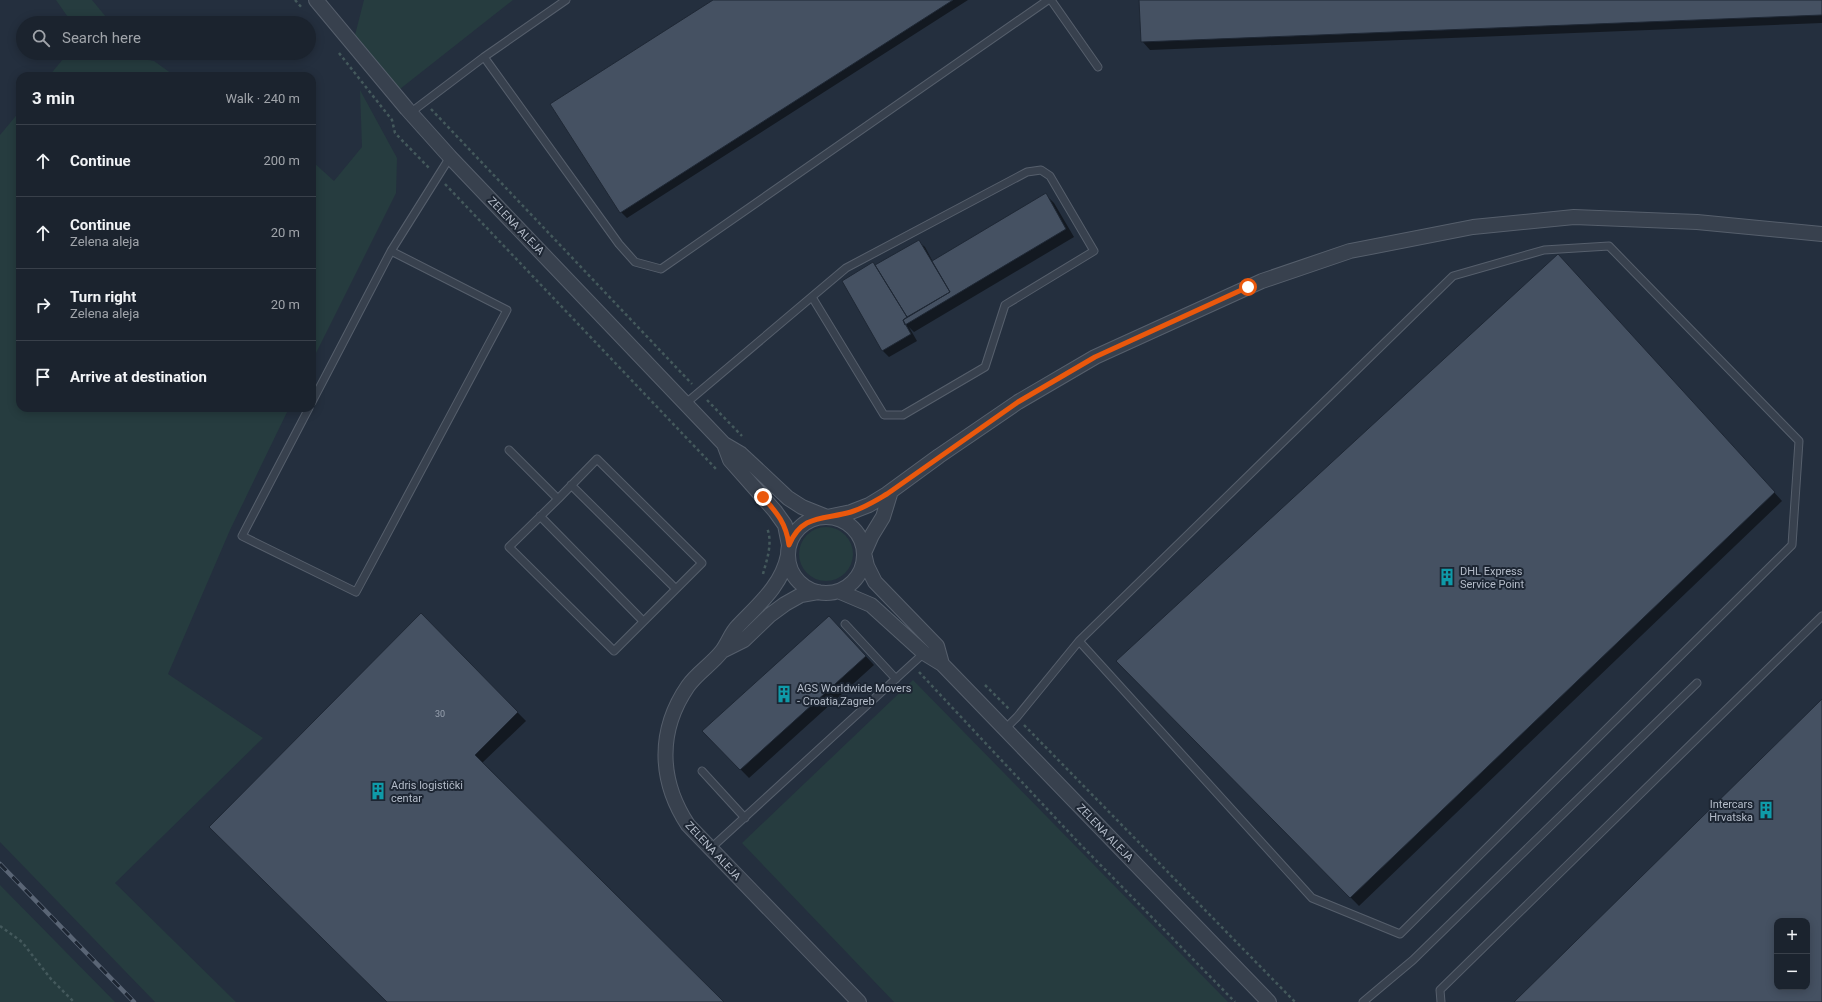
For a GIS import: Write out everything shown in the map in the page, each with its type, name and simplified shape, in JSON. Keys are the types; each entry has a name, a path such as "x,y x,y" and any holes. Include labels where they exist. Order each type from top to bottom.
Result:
{"street":[{"name":"ZELENA ALEJA","path":"316,0 408,111 450,157 724,444 741,454 788,498 802,507 827,517"},
{"path":"827,517 851,512 891,491 1018,402 1095,357 1262,281 1350,251 1473,227 1574,217 1683,221 1822,234"},
{"name":"ZELENA ALEJA","path":"724,444 730,460 775,511 785,525 789,565 797,579 808,588 818,592"},
{"path":"838,591 848,586 855,579 863,562 864,553 872,535 883,517 891,491"},
{"name":"ZELENA ALEJA","path":"858,1002 688,825 677,808 670,791 666,774 666,740 670,723 681,697 689,685 722,651 733,631 772,591 783,574 788,550 793,536 799,528 817,518 836,518 852,528 858,535 867,566 874,582 937,646 942,664"},
{"name":"ZELENA ALEJA","path":"722,651 744,640 770,615 801,595 838,591 871,605 924,654 942,664 1269,1002"}],"lane":[{"path":"408,111 425,102 484,57 566,0"},
{"path":"484,57 624,250 635,262 661,269 1049,0 1098,67"},
{"path":"316,394 391,251 439,177 450,157"},
{"path":"685,404 846,268 1027,172 1041,170 1050,176 1094,251 1005,305 985,366 903,415 884,415 812,297"},
{"path":"1005,729 1017,718 1079,641 1453,276 1544,250 1609,246 1798,441 1792,545 1400,934 1312,898 1079,641"},
{"path":"307,412 242,536 356,592 507,310 391,251"},
{"path":"509,450 558,499"},
{"path":"597,459 702,563 614,651 509,547 558,499 597,459"},
{"path":"571,485 676,589"},
{"path":"540,516 643,622"},
{"path":"1441,1002 1440,990 1822,616"},
{"path":"846,624 896,679"},
{"path":"710,849 924,654"},
{"path":"1363,1002 1413,960 1696,683"},
{"path":"702,771 745,818"}],"path":[{"path":"342,57 392,120 395,133 439,177 581,328"},
{"path":"425,102 747,441"},
{"path":"392,120 408,111"},
{"path":"980,679 1295,1002"},
{"path":"0,926 22,942 51,979 74,1002"}],"green space":[{"path":"56,0 92,0 105,16 67,16"},
{"path":"364,0 513,0 400,89 355,35"},
{"path":"62,60 148,60 154,61 169,72 52,72"},
{"path":"360,90 397,158 396,193 316,353 316,165 334,181 362,147"},
{"path":"16,116 16,412 287,412 230,530 168,674 263,738 115,883 236,1002 155,1002 0,842 0,135"},
{"path":"821,527 831,527 841,531 849,539 853,549 853,559 849,569 841,577 831,581 821,581 811,577 803,569 799,559 799,549 803,539 811,531"},
{"path":"913,680 1228,1002 894,1002 742,843"},
{"path":"0,885 115,1002 0,1002"}],"building":[{"path":"713,0 953,0 620,213 550,104"},
{"path":"1139,0 1822,0 1822,15 1141,42"},
{"path":"1046,193 1066,229 905,325 903,320 950,292 932,261"},
{"path":"919,240 950,292 907,317 875,265"},
{"name":"DHL Express Service Point","path":"1558,254 1775,492 1350,898 1116,661"},
{"path":"873,262 907,317 903,320 911,334 882,351 842,281"},
{"name":"Adris logistički centar","path":"421,613 518,712 475,755 724,1002 387,1002 209,827"},
{"name":"AGS Worldwide Movers - Croatia,Zagreb","path":"829,616 866,656 740,770 702,731"},
{"name":"Intercars Hrvatska","path":"1822,699 1822,1002 1514,1002"}],"railway":[{"path":"0,864 134,1002"}],"place":[{"name":"DHL Express Service Point","path":"1447,577"},
{"name":"AGS Worldwide Movers - Croatia,Zagreb","path":"784,694"},
{"name":"Adris logistički centar","path":"378,791"},
{"name":"Intercars Hrvatska","path":"1766,810"}],"route":[{"path":"763,497 785,525 789,545 799,528 807,522 817,518 851,512 869,505 1018,402 1095,357 1248,287"}]}
